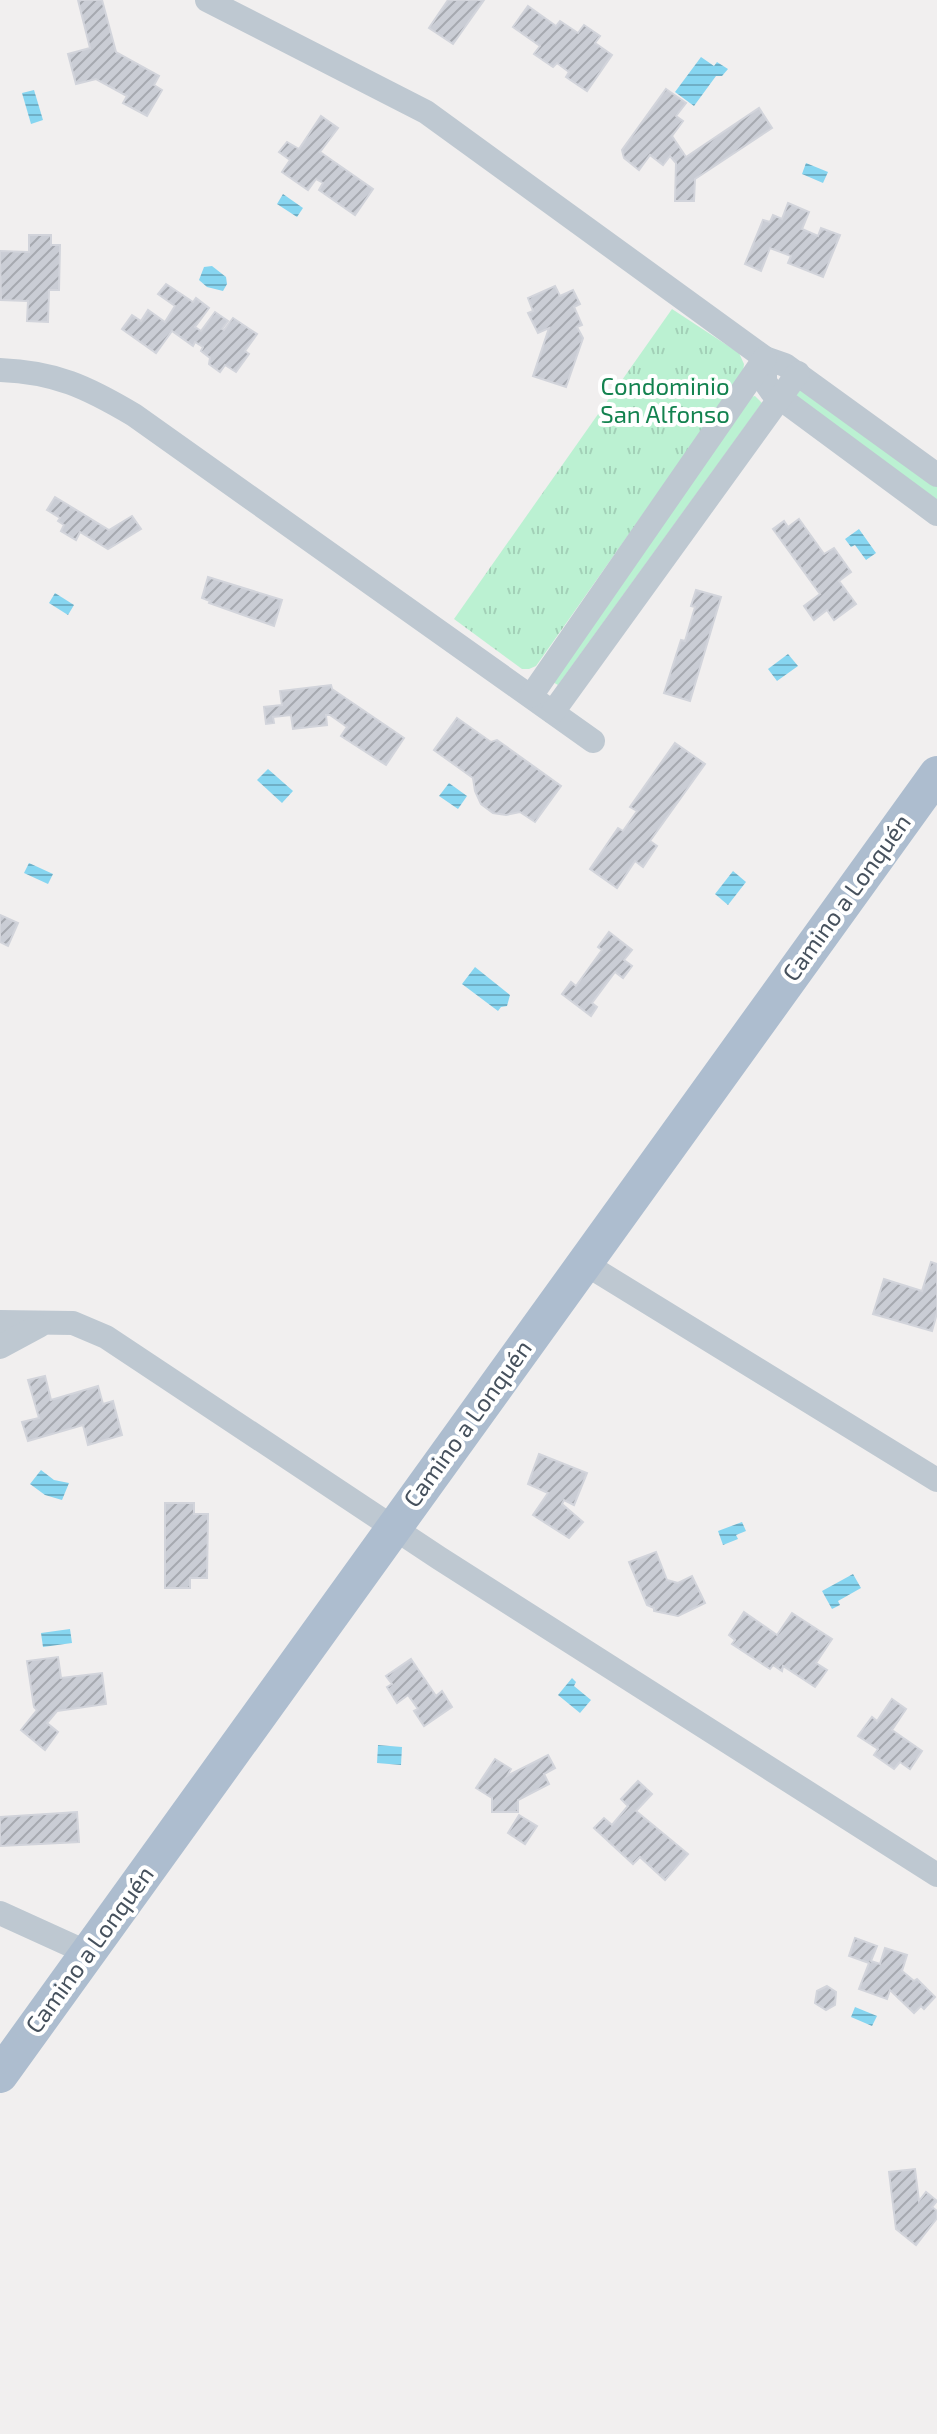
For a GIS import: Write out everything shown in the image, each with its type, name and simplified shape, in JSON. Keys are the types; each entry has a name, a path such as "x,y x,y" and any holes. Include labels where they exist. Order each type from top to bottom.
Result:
{"main road":[{"name":"Camino a Lonquén","path":"0,2075 937,774"}],"street":[{"path":"207,0 426,112 765,358 798,373 937,475"},
{"path":"765,358 765,382 780,399 937,514"},
{"path":"531,696 765,358"},
{"path":"0,370 41,373 73,381 121,407 593,741"},
{"path":"553,712 798,373"},
{"path":"584,1263 937,1480"},
{"path":"0,1322 73,1323 106,1337 394,1528 937,1875"},
{"path":"0,1347 45,1323"},
{"path":"0,1913 88,1953"}],"green space":[{"name":"Condominio San Alfonso","path":"672,309 739,353 744,364 743,372 536,666 522,669 454,619"},
{"path":"801,389 937,482 937,505 797,401"},
{"path":"755,396 762,403 558,685 551,681 751,397"}],"water":[{"path":"701,57 714,66 717,62 728,69 722,76 716,76 694,106 675,92"},
{"path":"34,90 43,120 31,124 22,93"},
{"path":"806,163 828,172 823,183 802,174"},
{"path":"283,194 303,208 297,217 277,204"},
{"path":"212,266 226,277 227,284 223,291 207,287 199,280 204,267"},
{"path":"859,529 876,553 866,560 855,545 851,547 845,539"},
{"path":"55,593 74,605 68,615 49,603"},
{"path":"788,654 798,666 777,681 768,669"},
{"path":"268,769 293,791 282,803 257,780"},
{"path":"449,783 467,796 458,809 439,796"},
{"path":"29,863 53,874 48,884 24,873"},
{"path":"733,871 746,882 728,905 715,894"},
{"path":"475,967 510,995 507,1006 498,1011 462,984"},
{"path":"41,1470 54,1480 69,1483 62,1500 45,1495 30,1484"},
{"path":"742,1522 746,1531 736,1535 738,1539 723,1545 718,1531"},
{"path":"853,1574 861,1588 838,1601 840,1605 832,1609 822,1591"},
{"path":"70,1629 72,1643 43,1647 41,1633"},
{"path":"572,1678 576,1682 574,1686 591,1700 580,1713 558,1695"},
{"path":"378,1745 402,1747 401,1765 377,1763"},
{"path":"855,2007 877,2016 872,2026 851,2017"}],"building":[{"path":"78,0 102,0 116,52 159,76 154,85 162,90 147,116 123,103 127,96 96,79 76,84 68,54 90,48"},
{"path":"448,0 484,0 453,44 429,28"},
{"path":"528,6 556,26 560,21 578,33 584,25 600,36 595,43 612,55 587,91 566,77 569,72 557,63 553,67 534,54 540,46 513,27"},
{"path":"666,89 686,103 676,116 683,121 672,136 686,157 759,108 772,128 695,179 694,201 675,201 676,163 670,156 663,165 650,155 639,170 624,158 622,150"},
{"path":"321,116 338,128 320,152 373,189 355,215 319,190 323,183 316,179 308,190 282,172 290,160 279,152 287,142 299,149"},
{"path":"788,203 809,212 802,229 818,236 821,228 840,235 823,277 788,263 791,256 770,248 761,271 745,264 763,220 770,222 773,215 782,219"},
{"path":"29,235 51,235 51,245 60,245 59,290 49,290 48,322 27,321 28,301 1,300 0,251 29,252"},
{"path":"166,284 193,302 196,298 209,308 195,327 201,331 215,312 228,321 222,329 233,318 257,334 245,351 249,354 236,372 225,365 220,372 209,364 210,358 201,351 203,347 195,342 193,346 172,331 156,353 122,329 132,315 141,321 148,310 165,322 175,306 158,294"},
{"path":"555,286 560,296 573,290 580,304 574,307 582,325 577,327 583,338 566,387 533,376 549,328 538,333 528,313 533,311 528,298"},
{"path":"55,497 109,530 132,516 141,529 108,549 80,532 76,540 61,531 64,525 58,521 60,518 47,510"},
{"path":"799,519 824,554 834,548 851,572 839,581 856,604 834,620 827,610 814,620 804,606 820,594 773,529 784,521 788,527"},
{"path":"208,577 282,600 274,626 202,598"},
{"path":"696,590 721,597 690,701 664,693 681,640 685,641 695,607 691,606"},
{"path":"331,685 332,689 404,738 386,765 341,736 347,727 330,715 326,715 327,725 293,729 291,715 273,717 274,723 266,724 264,707 282,705 280,691"},
{"path":"457,718 491,742 497,740 561,786 535,822 520,812 506,815 493,813 481,804 473,778 434,750"},
{"path":"675,743 705,764 650,841 657,846 643,867 635,861 617,888 590,869 618,828 623,831 637,811 630,807"},
{"path":"0,915 18,923 8,946 0,942"},
{"path":"609,932 632,950 624,960 632,966 623,978 615,972 592,1003 597,1007 591,1016 562,994 571,982 576,986 602,950 598,947"},
{"path":"931,1262 937,1264 937,1313 932,1331 873,1314 884,1279 922,1291"},
{"path":"45,1376 51,1400 98,1386 103,1404 113,1401 122,1435 88,1445 83,1425 28,1441 22,1422 39,1418 28,1380"},
{"path":"539,1454 587,1473 574,1505 564,1500 562,1504 583,1522 569,1538 533,1515 548,1493 528,1484"},
{"path":"165,1503 194,1503 194,1514 208,1514 207,1578 190,1578 190,1588 165,1588"},
{"path":"656,1552 667,1580 678,1583 692,1576 705,1603 678,1616 654,1611 647,1605 629,1562"},
{"path":"744,1612 777,1635 792,1613 832,1639 816,1663 827,1670 815,1687 783,1666 782,1671 773,1665 770,1669 732,1644 735,1640 729,1635"},
{"path":"58,1657 61,1678 102,1673 106,1704 57,1711 47,1723 58,1732 45,1750 21,1730 37,1710 27,1661"},
{"path":"411,1659 436,1696 442,1691 452,1707 424,1726 414,1711 418,1709 408,1695 397,1703 387,1687 392,1684 386,1676"},
{"path":"892,1699 906,1709 892,1730 922,1751 910,1769 900,1762 894,1769 874,1755 878,1749 858,1736 872,1717 877,1721"},
{"path":"548,1755 555,1768 544,1774 549,1784 518,1800 518,1812 492,1812 492,1798 476,1788 495,1759 511,1769 507,1776"},
{"path":"638,1781 652,1794 636,1811 688,1854 665,1880 640,1857 633,1864 594,1828 604,1818 612,1825 628,1806 621,1799"},
{"path":"77,1812 79,1842 0,1846 0,1817"},
{"path":"519,1815 537,1826 525,1844 508,1833"},
{"path":"855,1938 877,1946 871,1961 880,1964 885,1948 907,1955 902,1971 914,1981 917,1979 935,1997 924,2009 921,2006 914,2013 890,1990 887,1999 859,1989 869,1963 849,1956"},
{"path":"827,1986 836,1992 835,2005 826,2010 815,2003 817,1991"},
{"path":"915,2169 919,2201 926,2192 937,2201 932,2207 937,2211 937,2218 916,2245 896,2229 889,2172"}]}
